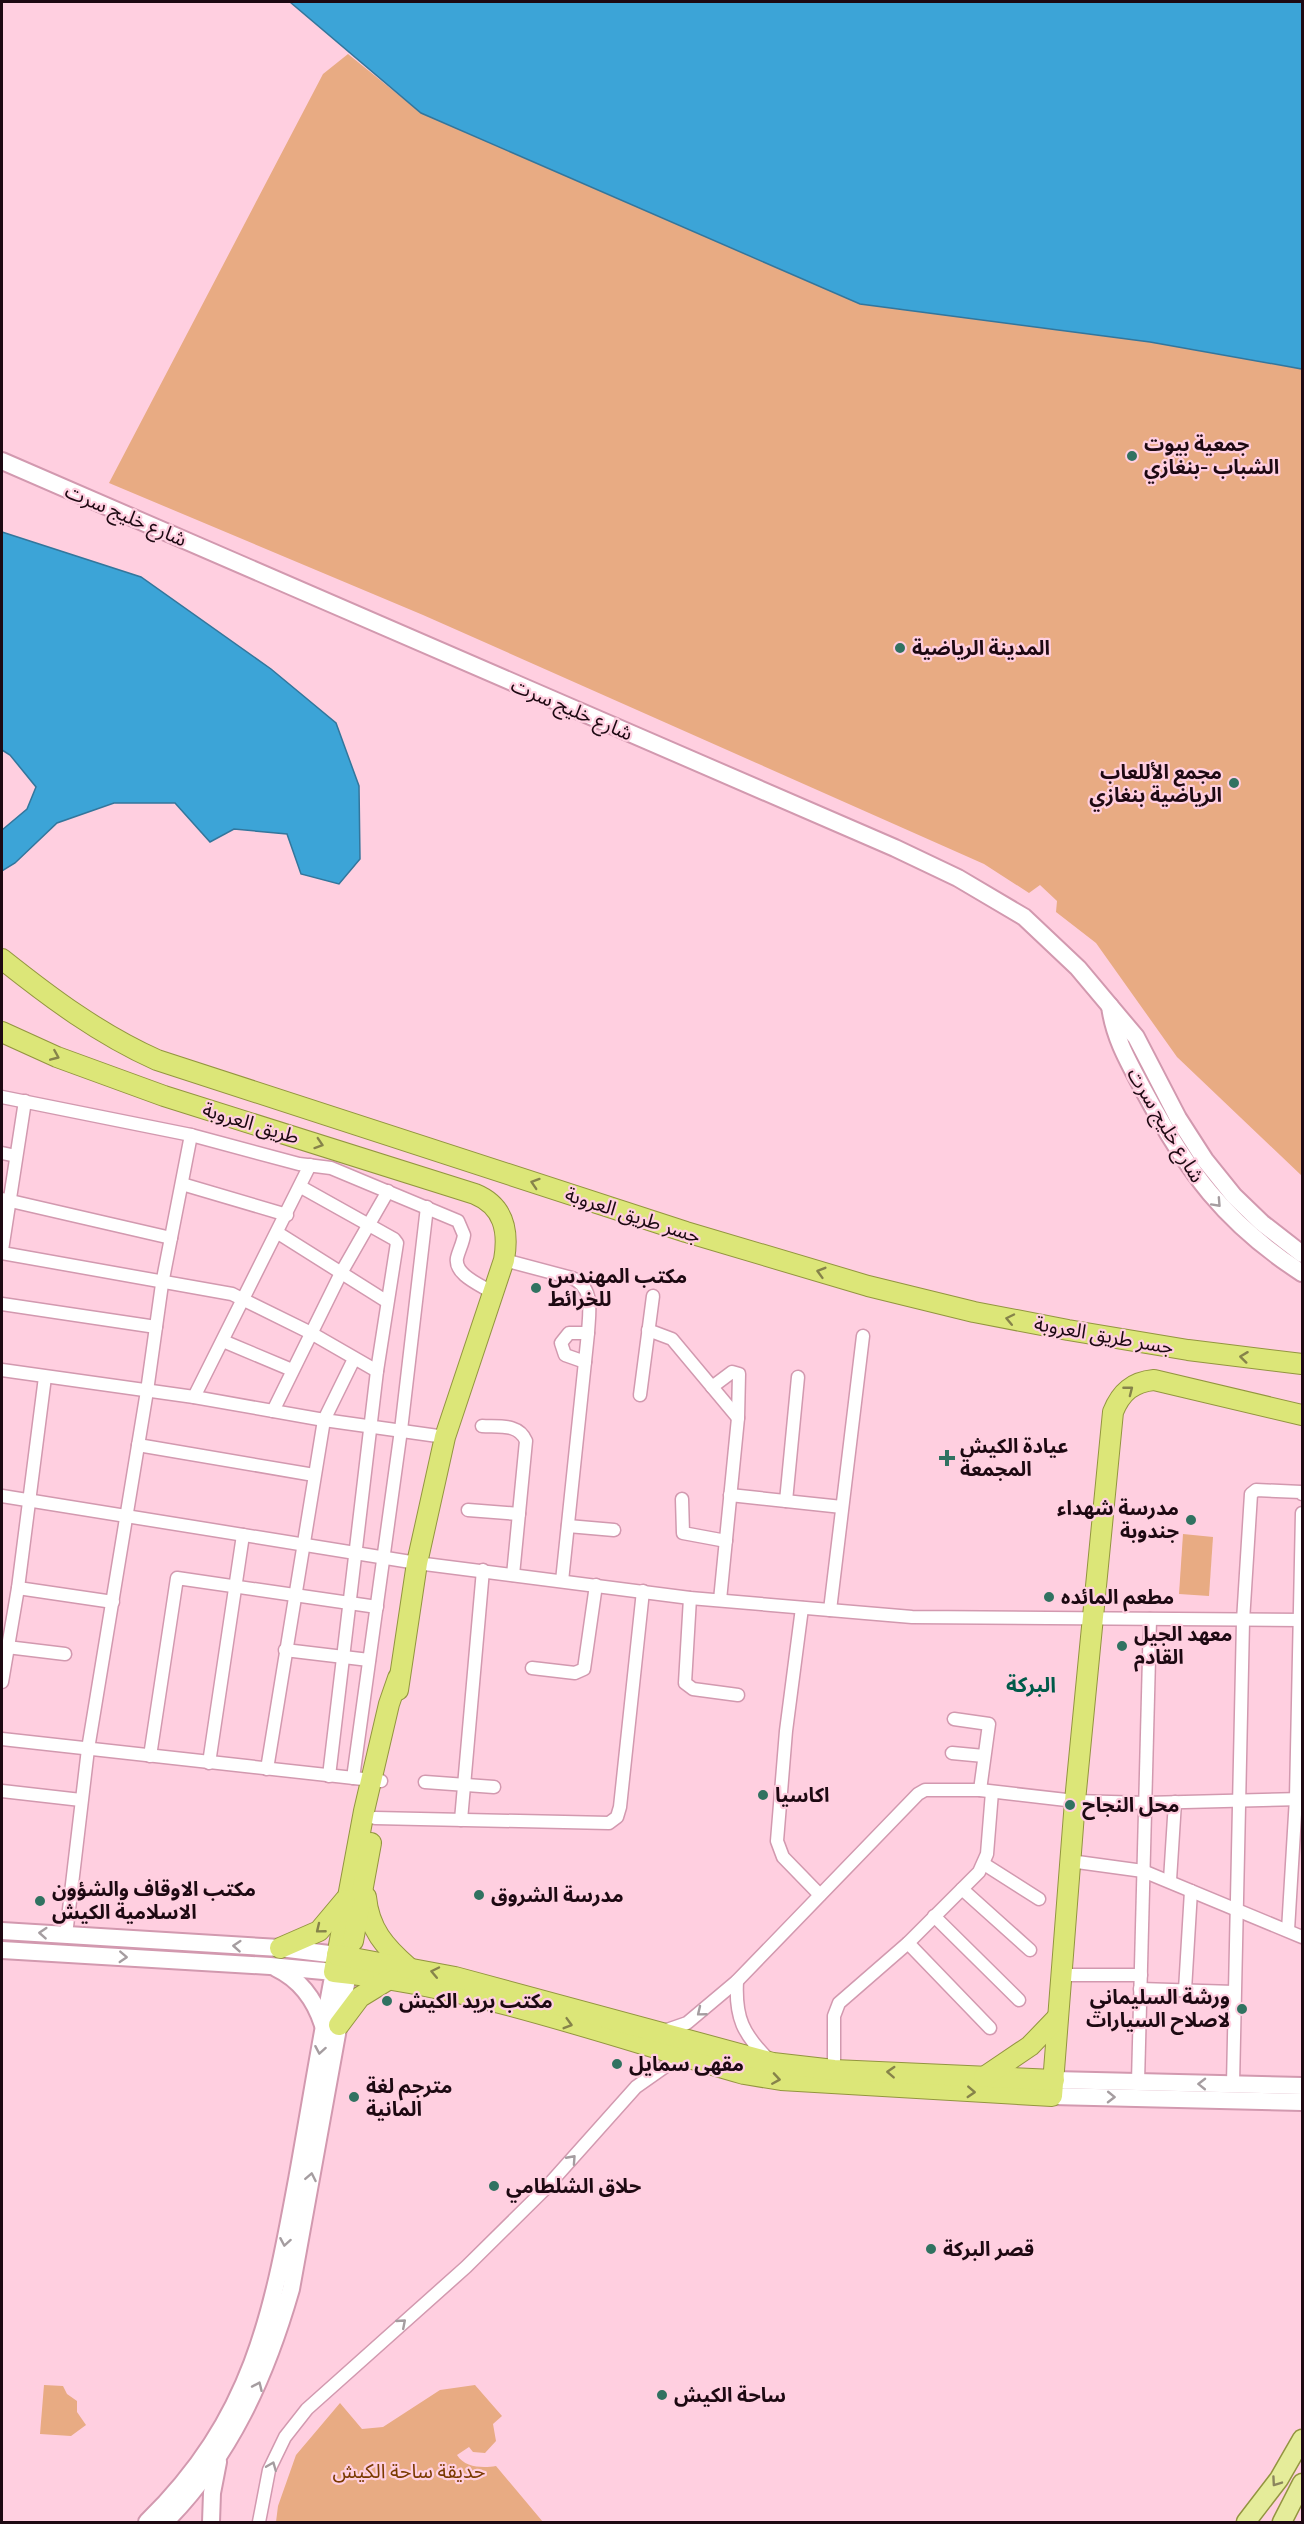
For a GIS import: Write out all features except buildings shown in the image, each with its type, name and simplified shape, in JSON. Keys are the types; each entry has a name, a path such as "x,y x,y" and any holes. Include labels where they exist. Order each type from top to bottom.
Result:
{"highway":[{"name":"جسر طريق العروبة","path":"2,959 75,1016 115,1040 157,1060 686,1232 868,1286 974,1312 1128,1341 1302,1364"},
{"name":"طريق العروبة","path":"2,1032 57,1057 164,1096 475,1194 493,1204 500,1213 507,1244 504,1260"},
{"path":"408,1966 379,1939 367,1908 357,1891 369,1780 392,1692 398,1678 417,1563 445,1437 504,1260"},
{"path":"1053,2088 1059,1975 1113,1412 1124,1392 1143,1381 1154,1380 1302,1415"},
{"path":"342,1964 375,1818 369,1780"},
{"path":"280,1948 319,1931 357,1891"},
{"path":"342,1964 408,1966 772,2063 834,2070 984,2077 1053,2088"},
{"path":"342,1964 486,2000 744,2074 819,2085 1053,2088"},
{"path":"332,2026 360,1997 391,1978"},
{"path":"984,2077 1030,2046 1057,2018"}],"main road":[{"name":"شارع خليج سرت","path":"2,461 958,878 1016,912 1078,968 1136,1037 1178,1118 1205,1160 1234,1196 1262,1223 1302,1254"},
{"name":"شارع خليج سرت","path":"1110,1006 1120,1045 1185,1162 1231,1218 1258,1242 1302,1273"},
{"path":"2,1930 280,1948 342,1964"},
{"path":"2,1950 270,1965 342,1964"},
{"path":"165,2517 220,2456 260,2384 291,2289 342,1964"},
{"path":"165,2517 233,2411 261,2344 279,2276 332,2026 305,1989 294,1979 270,1965"},
{"path":"1053,2088 1138,2082 1302,2086"},
{"path":"1053,2088 1302,2102"},
{"path":"1246,2523 1279,2479 1302,2439"},
{"path":"211,2523 212,2493 220,2456"},
{"path":"1282,2523 1302,2483"}],"street":[{"path":"2,1097 191,1135 310,1165 331,1168 453,1218 461,1226 464,1235 457,1259 458,1268 493,1293"},
{"path":"25,1101 16,1156 5,1200 2,1252 245,1299 377,1371"},
{"path":"66,1935 88,1749 147,1391 162,1284 191,1135"},
{"path":"2,1153 16,1156"},
{"path":"194,1397 310,1165"},
{"path":"182,1184 287,1215"},
{"path":"301,1187 369,1224 394,1239 397,1244 386,1301 377,1371 329,1776"},
{"path":"273,1411 341,1272 388,1191"},
{"path":"5,1200 171,1238"},
{"path":"2,1739 369,1780 369,1660 401,1430 427,1207"},
{"path":"278,1233 386,1301"},
{"path":"504,1260 572,1278 581,1283 589,1300 588,1333 562,1581"},
{"path":"640,1395 653,1296"},
{"path":"2,1304 156,1327"},
{"path":"648,1330 672,1338 738,1418"},
{"path":"585,1362 565,1355 561,1343 569,1333 588,1333"},
{"path":"830,1610 863,1336"},
{"path":"223,1341 292,1370"},
{"path":"267,1769 293,1596 324,1420 354,1359"},
{"path":"2,1370 194,1397 324,1420 445,1437"},
{"path":"712,1387 732,1372 739,1374 738,1418 720,1600"},
{"path":"2,1682 18,1588 45,1377"},
{"path":"786,1501 798,1377"},
{"path":"482,1426 513,1428 524,1436 526,1441 513,1575"},
{"path":"138,1445 314,1475"},
{"path":"1233,2084 1244,1621 1251,1494 1256,1490 1301,1492 1302,1494"},
{"path":"730,1495 842,1508"},
{"path":"2,1496 417,1563 690,1598 912,1617 1301,1620"},
{"path":"682,1499 682,1533 726,1540"},
{"path":"468,1510 519,1514"},
{"path":"1288,1930 1299,1798 1302,1514"},
{"path":"568,1526 614,1530"},
{"path":"209,1762 243,1535"},
{"path":"461,1820 483,1570"},
{"path":"150,1756 177,1578 376,1607"},
{"path":"532,1668 575,1673 584,1669 596,1585"},
{"path":"18,1588 113,1602"},
{"path":"375,1818 609,1823 617,1817 621,1807 642,1591"},
{"path":"690,1598 685,1683 693,1689 738,1695"},
{"path":"802,1608 786,1731 777,1841 783,1857 820,1895"},
{"path":"1138,2082 1150,1619"},
{"path":"7,1647 65,1654"},
{"path":"285,1650 369,1660"},
{"path":"834,2070 834,2016 839,2003 908,1943 984,1864 986,1791 984,1756 988,1724 954,1719"},
{"path":"952,1753 984,1756"},
{"path":"425,1782 495,1787"},
{"path":"659,2032 687,2023 737,1981 918,1794 931,1788 986,1791 1075,1801 1146,1803 1299,1798"},
{"path":"2,1791 81,1800"},
{"path":"1170,1880 1175,1802"},
{"path":"1070,1861 1143,1871 1170,1880 1302,1937"},
{"path":"984,1864 1039,1899"},
{"path":"962,1889 1030,1950"},
{"path":"1185,1990 1191,1891"},
{"path":"934,1916 1018,2000"},
{"path":"908,1943 990,2028"},
{"path":"1059,1975 1141,1975"},
{"path":"737,1981 737,2010 740,2023 748,2037 772,2063"},
{"path":"1140,1989 1234,1992"},
{"path":"259,2523 269,2470 285,2437 307,2409 466,2267 544,2190 636,2087 680,2056"}],"green space":[{"name":"المدينة الرياضية","path":"348,54 421,113 1150,342 1302,369 1302,1176 1177,1057 1096,943 1056,912 1057,901 1040,885 1029,893 984,864 423,615 109,483 323,74"},
{"path":"1183,1534 1213,1537 1209,1596 1179,1594"},
{"path":"44,2385 63,2386 67,2394 77,2401 77,2412 86,2425 71,2436 40,2434"},
{"name":"حديقة ساحة الكيش","path":"475,2385 502,2416 493,2424 496,2441 485,2453 473,2452 469,2447 457,2455 469,2465 496,2466 543,2522 276,2522 278,2506 296,2455 340,2403 362,2429 383,2427 440,2390"}],"water":[{"path":"290,2 1302,2 1302,369 1150,342 860,304 421,113"},
{"path":"2,532 141,577 271,669 336,723 359,786 360,859 339,884 301,874 287,834 234,829 210,842 175,803 114,803 57,823 15,863 2,871 2,830 27,809 36,787 10,755 2,750"}],"place":[{"name":"جمعية بيوت الشباب -بنغازي","path":"1132,456"},
{"name":"المدينة الرياضية","path":"900,648"},
{"name":"مجمع الأللعاب الرياضية بنغازي","path":"1234,783"},
{"name":"مكتب المهندس للخرائط","path":"536,1288"},
{"name":"عيادة الكيش المجمعة","path":"947,1458"},
{"name":"مدرسة شهداء جندوبة","path":"1191,1520"},
{"name":"مطعم المائده","path":"1049,1597"},
{"name":"معهد الجيل القادم","path":"1122,1646"},
{"name":"اكاسيا","path":"763,1795"},
{"name":"محل النجاح","path":"1070,1805"},
{"name":"مدرسة الشروق","path":"479,1895"},
{"name":"مكتب الاوقاف والشؤون الاسلامية الكيش","path":"40,1901"},
{"name":"مكتب بريد الكيش","path":"387,2001"},
{"name":"ورشة السليماني لاصلاح السيارات","path":"1242,2009"},
{"name":"مقهى سمايل","path":"617,2064"},
{"name":"مترجم لغة المانية","path":"354,2097"},
{"name":"حلاق الشلطامي","path":"494,2186"},
{"name":"قصر البركة","path":"931,2249"},
{"name":"ساحة الكيش","path":"662,2395"}],"district":[{"name":"البركة","path":"1031,1684"}]}
